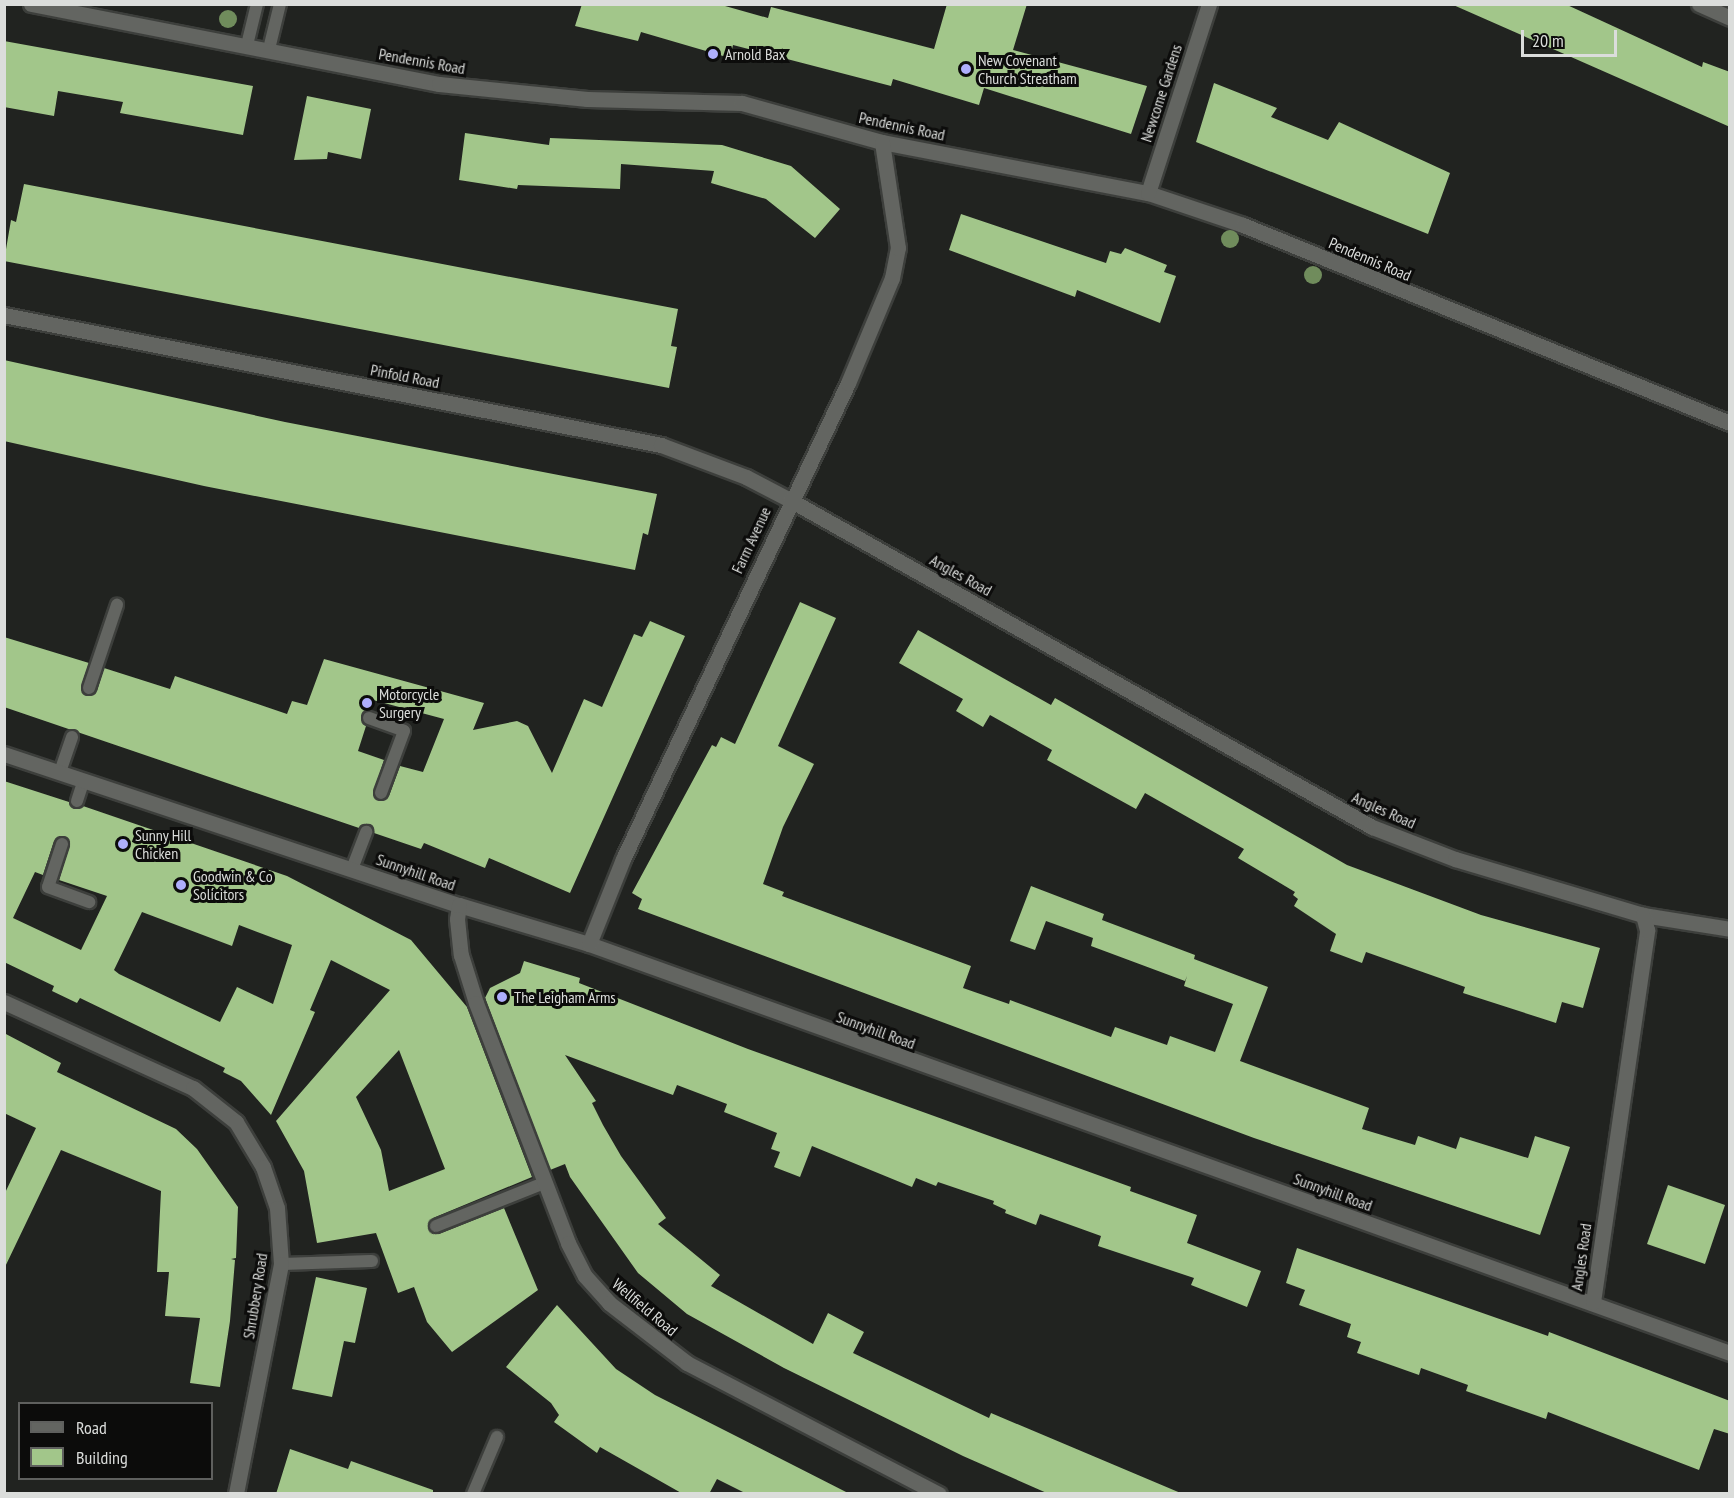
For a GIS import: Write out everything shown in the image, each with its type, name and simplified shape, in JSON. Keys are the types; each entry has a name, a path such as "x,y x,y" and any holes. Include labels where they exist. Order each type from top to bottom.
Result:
{"street":[{"name":"Pendennis Road","path":"31,4 439,84 507,93 742,104 882,142 1148,193 1243,225 1730,423"},
{"name":"Newcome Gardens","path":"1148,193 1209,4"},
{"path":"1699,4 1730,18"},
{"name":"Farm Avenue","path":"589,944 622,859 790,500 848,383 892,278 898,248 882,142"},
{"name":"Pinfold Road","path":"4,315 661,446 746,477 790,500"},
{"name":"Angles Road","path":"790,500 1372,827 1455,859 1643,915 1647,930 1593,1302"},
{"name":"Sunnyhill Road","path":"4,754 459,906 589,944 970,1083 1593,1302 1730,1353"},
{"name":"Wellfield Road","path":"459,906 457,919 461,955 544,1183 585,1276 609,1303 654,1341 687,1364 805,1427 939,1494"},
{"path":"1643,915 1730,929"},
{"name":"Shrubbery Road","path":"4,1002 193,1088 236,1122 263,1167 277,1208 281,1264 236,1494"}],"lane":[{"path":"247,45 257,4"},
{"path":"269,49 280,4"},
{"path":"88,688 117,605"},
{"path":"369,718 404,730 381,793"},
{"path":"60,772 72,737"},
{"path":"77,801 84,780"},
{"path":"352,869 366,832"},
{"path":"62,844 48,887 88,902"},
{"path":"436,1226 544,1183"},
{"path":"281,1264 372,1261"},
{"path":"473,1494 496,1437"}],"building":[{"path":"582,4 718,4 768,18 771,7 934,49 947,4 1027,4 1013,50 1147,86 1131,134 984,88 979,105 893,79 891,86 733,45 730,58 641,32 638,41 575,26"},
{"path":"1451,4 1565,4 1702,67 1703,62 1730,72 1730,127"},
{"path":"4,41 253,86 243,135 120,113 123,102 58,91 54,116 4,107"},
{"path":"1214,83 1277,108 1271,117 1328,140 1339,122 1450,173 1428,234 1196,142"},
{"path":"307,96 371,109 361,159 328,152 327,159 294,160"},
{"path":"465,133 549,145 550,138 722,145 791,166 840,209 815,238 766,199 711,183 714,171 621,164 620,189 518,185 517,189 459,180"},
{"path":"24,184 678,309 671,346 677,347 669,388 4,261 11,220 16,222"},
{"path":"961,214 1106,263 1110,251 1121,254 1125,248 1167,265 1164,272 1176,276 1160,323 1077,290 1075,297 949,250"},
{"path":"4,360 285,422 657,494 648,535 643,533 635,570 204,486 4,441"},
{"path":"800,602 836,618 778,746 814,764 783,827 763,884 784,892 782,896 971,966 963,988 1009,1004 1010,1000 1111,1037 1115,1027 1167,1045 1170,1036 1215,1052 1233,1004 1184,986 1187,976 1185,981 1091,946 1093,938 1046,921 1035,950 1010,941 1031,886 1104,914 1102,920 1195,955 1194,959 1268,987 1240,1061 1369,1108 1362,1129 1415,1145 1418,1136 1456,1149 1460,1137 1528,1158 1535,1136 1570,1147 1540,1235 1254,1138 638,909 642,899 632,893 712,745 716,747 721,737 735,744"},
{"path":"650,621 685,636 570,893 489,858 485,868 424,843 421,849 374,833 368,824 359,828 4,707 4,637 89,663 81,689 87,696 97,691 104,668 170,689 175,676 287,714 292,701 307,705 324,659 484,703 473,730 517,721 528,726 552,773 584,699 602,707 634,634 642,637","holes":["373,700 444,719 423,772 400,766 389,796 382,801 373,794 384,760 358,751 366,726 361,716 370,710"]},
{"path":"918,630 1051,705 1055,698 1347,865 1481,915 1600,948 1583,1008 1562,1002 1556,1023 1463,993 1465,987 1366,952 1362,963 1330,951 1336,934 1294,906 1298,899 1293,895 1295,892 1238,858 1244,849 1145,793 1136,809 1047,760 1052,750 990,715 983,727 956,711 963,699 899,663"},
{"path":"4,781 69,802 74,809 83,806 287,876 411,940 467,1007 532,1177 433,1218 428,1228 439,1234 504,1208 538,1290 452,1352 427,1322 414,1287 398,1293 376,1233 317,1243 304,1171 276,1121 390,990 331,960 310,1010 315,1012 271,1115 241,1081 223,1072 225,1068 80,998 77,1003 52,991 54,986 4,962","holes":["60,836 70,843 59,880 107,896 81,950 13,918 35,872 43,875 54,841","142,912 232,946 239,925 292,945 273,1004 237,987 220,1022 114,970","399,1050 445,1169 389,1191 381,1150 356,1097"]},
{"path":"524,961 580,978 579,983 748,1049 1131,1187 1130,1191 1197,1215 1187,1243 1261,1271 1247,1307 1191,1285 1194,1278 1098,1246 1101,1236 1040,1214 1036,1225 1005,1213 1006,1210 993,1204 994,1201 938,1182 936,1186 916,1178 912,1187 812,1146 800,1177 774,1167 780,1152 771,1149 777,1133 724,1112 727,1104 677,1085 673,1095 565,1055 596,1101 592,1103 621,1156 666,1218 658,1224 720,1275 711,1286 813,1344 828,1313 864,1332 853,1353 989,1418 991,1413 1183,1494 1049,1494 963,1456 784,1368 687,1314 638,1273 570,1177 565,1164 550,1170 485,998 490,988 520,973"},
{"path":"4,1033 61,1063 57,1072 176,1129 197,1149 238,1207 236,1258 231,1259 235,1260 230,1321 220,1387 190,1383 200,1318 165,1316 169,1272 157,1272 161,1191 61,1150 4,1269 4,1195 36,1128 4,1113"},
{"path":"1668,1185 1725,1205 1705,1264 1647,1244"},
{"path":"1297,1248 1548,1336 1549,1332 1730,1401 1730,1434 1714,1429 1699,1470 1548,1412 1546,1419 1466,1391 1468,1385 1421,1368 1419,1375 1357,1353 1361,1342 1347,1337 1351,1324 1299,1305 1305,1290 1286,1283"},
{"path":"316,1277 367,1288 355,1343 344,1341 332,1397 292,1389"},
{"path":"557,1305 616,1369 655,1395 850,1494 747,1494 717,1479 709,1494 683,1494 600,1447 597,1453 554,1422 559,1415 551,1403 506,1367"},
{"path":"290,1449 348,1469 351,1461 433,1490 433,1494 276,1494"}],"place":[{"name":"Arnold Bax","path":"713,54"},
{"name":"New Covenant Church Streatham","path":"966,69"},
{"name":"Motorcycle Surgery","path":"367,703"},
{"name":"Sunny Hill Chicken","path":"123,844"},
{"name":"Goodwin & Co Solicitors","path":"181,885"},
{"name":"The Leigham Arms","path":"502,997"}]}
